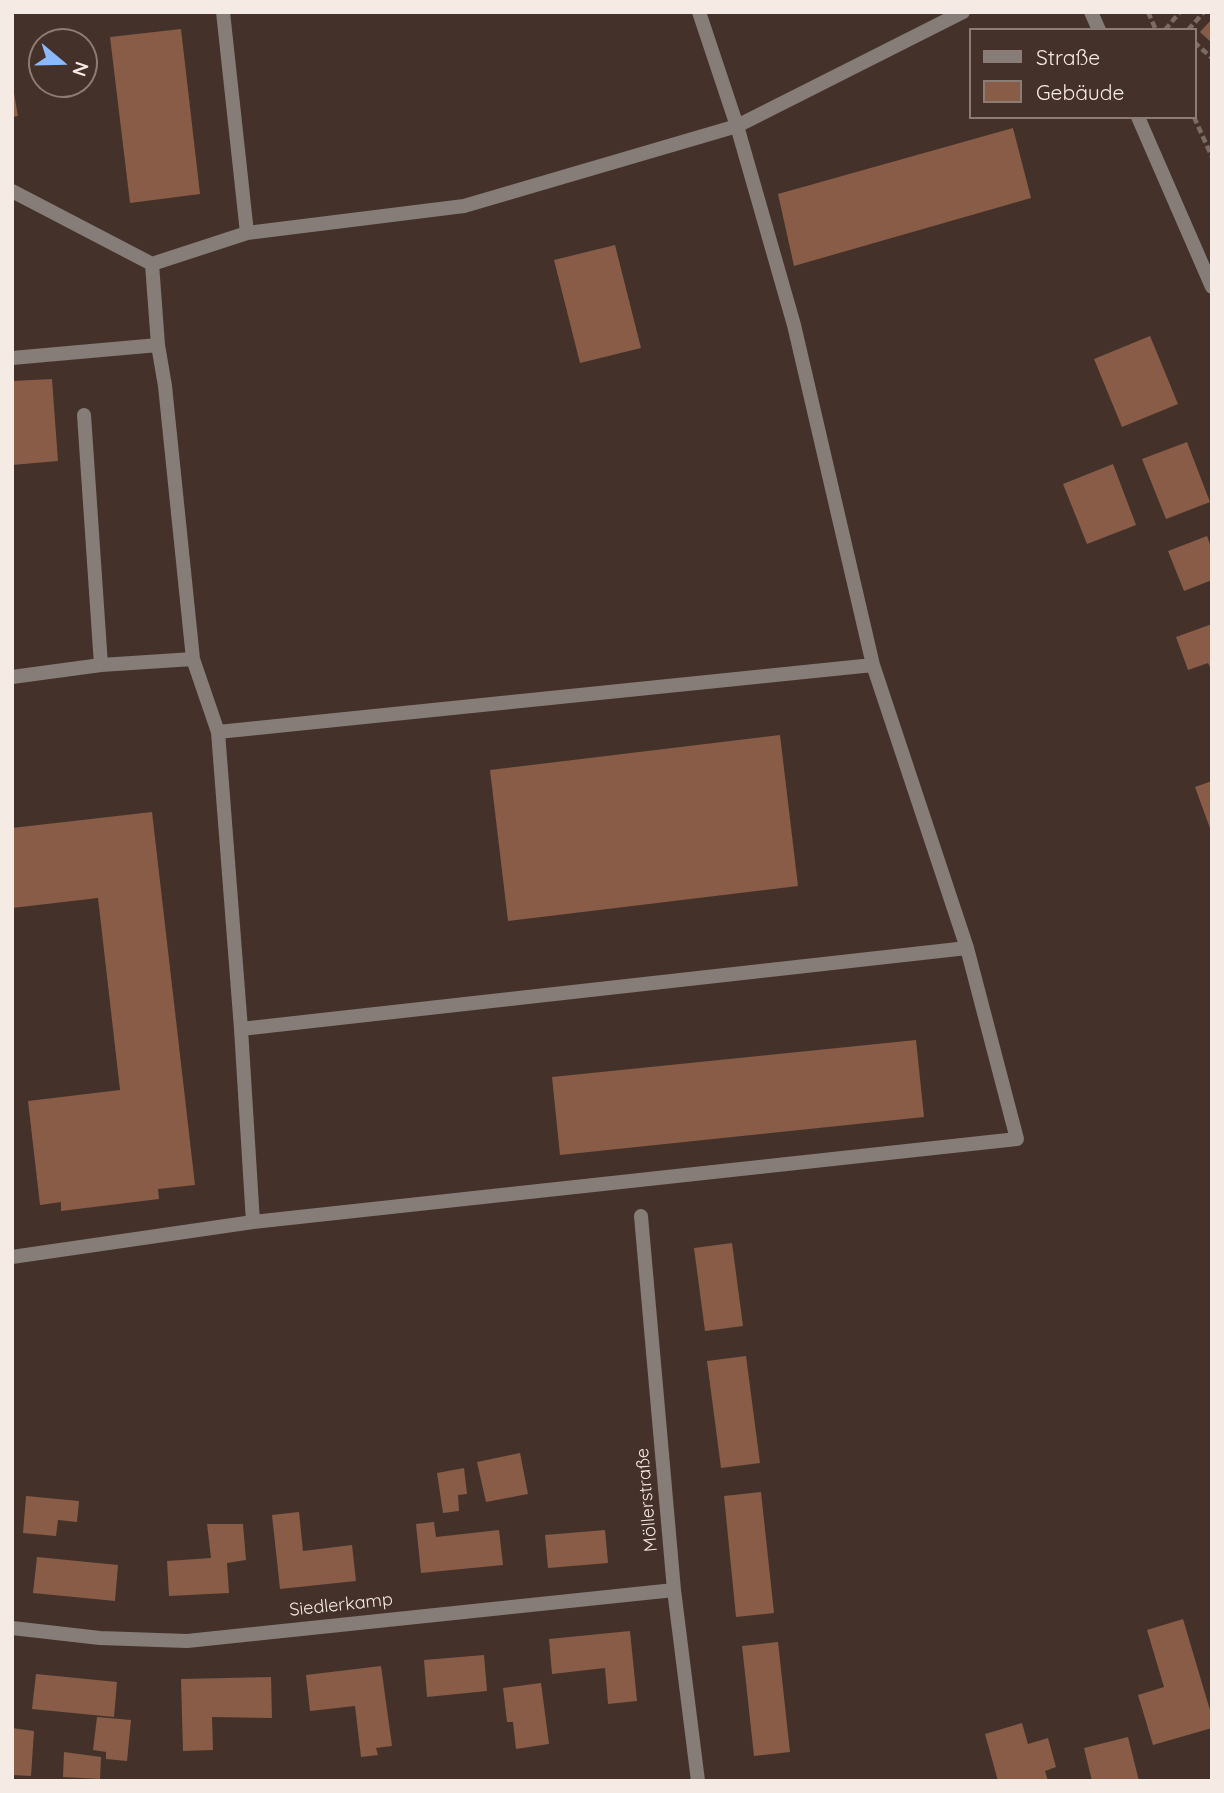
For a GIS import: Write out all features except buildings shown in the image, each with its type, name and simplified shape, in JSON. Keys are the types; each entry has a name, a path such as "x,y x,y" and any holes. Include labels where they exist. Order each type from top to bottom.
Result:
{"street":[{"path":"223,12 247,233"},
{"path":"12,1250 13,1257 253,1222 1017,1139 967,948 873,665 794,325 737,126 699,12"},
{"path":"12,191 152,264 247,233 464,206 737,126 963,12"},
{"path":"1091,12 1098,28"},
{"path":"1139,119 1212,287"},
{"path":"152,264 158,345 193,659 218,732 253,1222"},
{"path":"12,358 158,345"},
{"path":"85,415 101,665"},
{"path":"12,677 101,665 193,659"},
{"path":"218,732 873,665"},
{"path":"241,1029 967,948"},
{"name":"Möllerstraße","path":"640,1216 674,1590 698,1781"},
{"name":"Siedlerkamp","path":"12,1628 100,1638 187,1641 674,1590"}],"path":[{"path":"1148,12 1155,28"},
{"path":"1167,28 1180,12"},
{"path":"1190,28 1204,12"},
{"path":"1196,44 1212,58"},
{"path":"1195,119 1212,157"}]}
